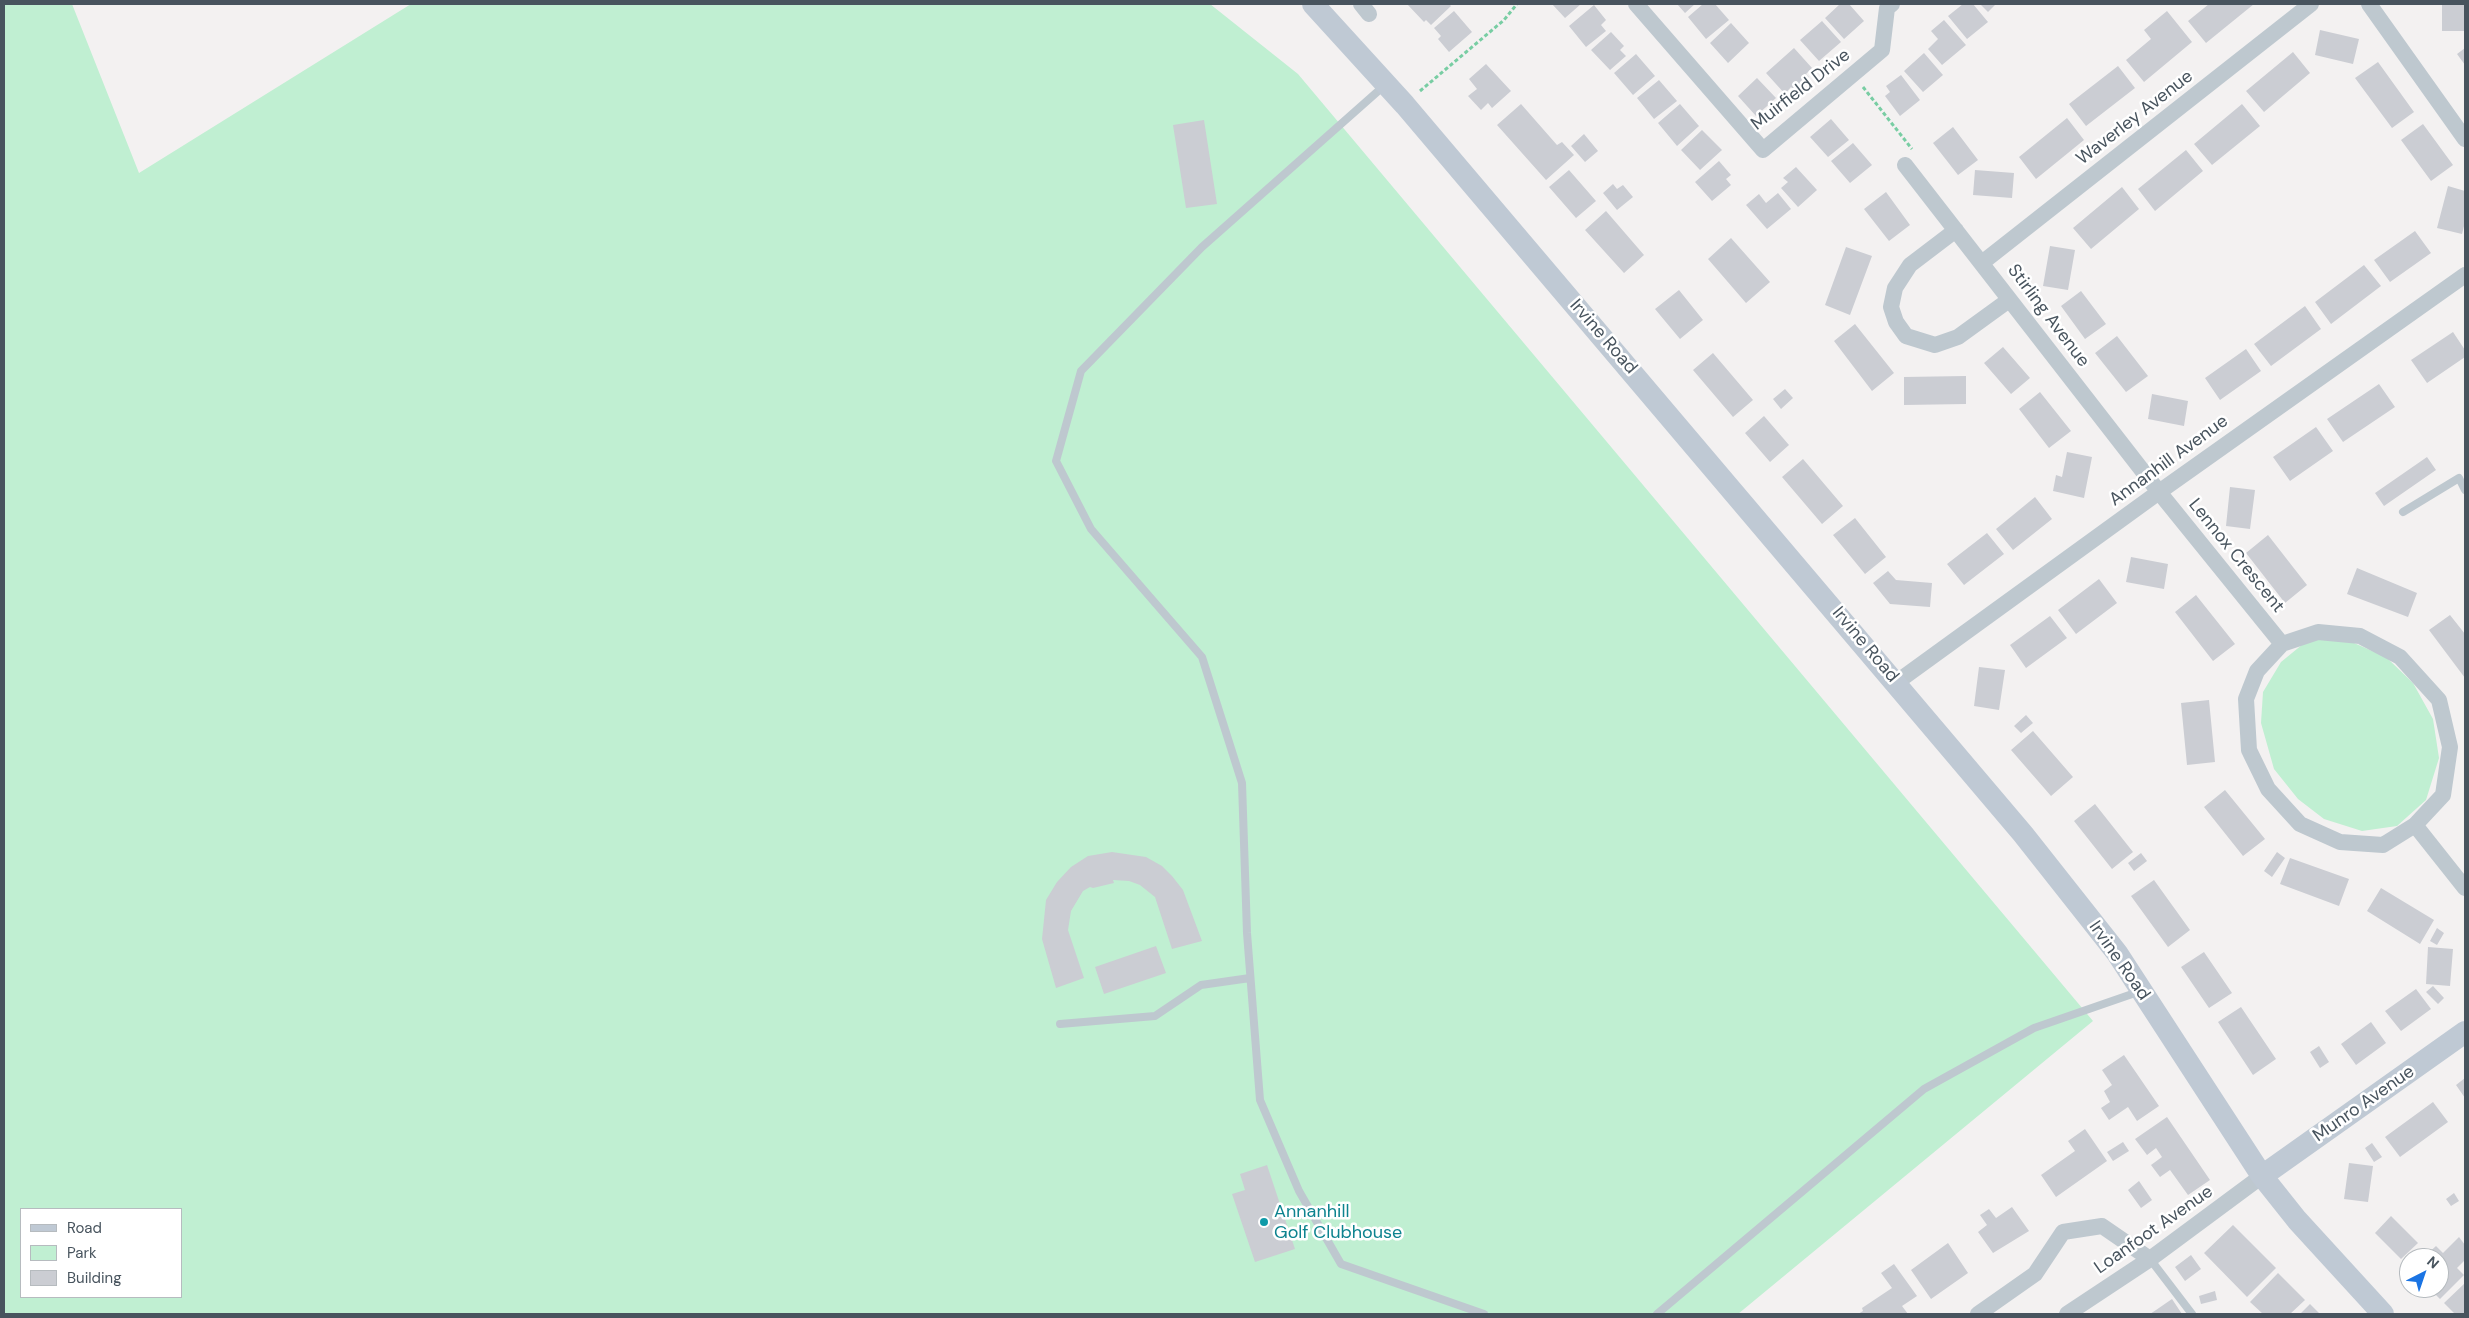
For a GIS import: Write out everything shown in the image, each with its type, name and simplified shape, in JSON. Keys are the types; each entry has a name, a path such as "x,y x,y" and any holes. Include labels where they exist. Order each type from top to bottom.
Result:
{"main road":[{"name":"Irvine Road","path":"1313,4 1386,83 1897,682 2024,834 2117,953 2262,1176 2297,1220 2383,1314"},
{"name":"Munro Avenue","path":"2262,1176 2465,1032"}],"street":[{"name":"Muirfield Drive","path":"1636,4 1763,150 1882,50 1885,5"},
{"name":"Waverley Avenue","path":"1983,262 2311,4"},
{"path":"2369,4 2465,138"},
{"name":"Stirling Avenue","path":"1906,165 1983,262 2009,300 2159,492"},
{"path":"1956,230 1910,265 1895,288 1891,307 1896,322 1906,336 1935,345 1958,337 2009,300"},
{"name":"Annanhill Avenue","path":"1897,682 2159,492 2465,275"},
{"name":"Lennox Crescent","path":"2159,492 2282,644"},
{"path":"2318,632 2360,636 2400,657 2439,700 2450,747 2443,795 2415,825 2383,845 2340,842 2300,824 2268,789 2249,750 2246,699 2257,671 2282,644 2318,632"},
{"path":"2415,825 2465,888"},
{"name":"Loanfoot Avenue","path":"2067,1314 2150,1259 2262,1176"},
{"path":"1978,1314 2034,1274 2063,1232 2102,1226 2150,1259"}],"lane":[{"path":"1386,83 1202,247 1081,371 1056,461 1091,529 1202,657 1242,783 1246,934 1260,1100 1299,1191 1341,1264 1484,1314"},
{"path":"2403,512 2459,478 2465,490"},
{"path":"1060,1024 1156,1016 1201,985 1250,978"},
{"path":"1657,1314 1924,1089 2034,1028 2141,991"},
{"path":"2150,1259 2192,1314"}],"path":[{"path":"1404,105 1504,20 1517,4"},
{"path":"1853,76 1915,152 1906,165"}],"green space":[{"path":"4,4 72,4 139,173 411,4 1210,4 1298,74 2093,1021 1738,1314 4,1314"},
{"path":"2320,639 2354,643 2386,657 2413,683 2433,719 2439,758 2426,800 2397,826 2362,831 2324,819 2298,799 2274,769 2261,723 2263,692 2281,662 2303,644"}],"building":[{"path":"1407,4 1449,4 1451,6 1431,25 1426,20 1424,22"},
{"path":"1552,4 1581,4 1565,18"},
{"path":"1677,4 1695,4 1685,13"},
{"path":"1703,4 1715,4 1729,20 1706,39 1688,17"},
{"path":"1840,4 1849,4 1864,21 1844,39 1825,18"},
{"path":"1963,4 1973,4 1988,22 1967,39 1948,16"},
{"path":"1980,4 1996,4 1988,12"},
{"path":"2209,4 2254,4 2206,43 2188,21"},
{"path":"2442,4 2465,4 2465,31 2442,31"},
{"path":"1594,5 1606,20 1601,25 1606,31 1586,47 1569,26"},
{"path":"1454,11 1472,32 1449,52 1438,39 1441,36 1434,28"},
{"path":"2167,11 2192,42 2144,82 2126,60 2151,39 2144,30"},
{"path":"1944,20 1966,45 1942,65 1928,49 1938,39 1931,31"},
{"path":"1822,21 1841,42 1819,61 1800,40"},
{"path":"1731,23 1749,43 1728,63 1710,43"},
{"path":"2320,30 2359,39 2353,64 2315,55"},
{"path":"1611,32 1624,46 1620,50 1626,56 1610,70 1591,50"},
{"path":"1794,48 1812,68 1806,74 1809,77 1794,90 1791,87 1785,94 1766,73"},
{"path":"2465,48 2465,65 2457,54"},
{"path":"2293,52 2310,73 2264,112 2246,91"},
{"path":"1924,53 1943,75 1923,92 1904,71"},
{"path":"1636,54 1655,76 1633,95 1614,73"},
{"path":"2378,62 2414,112 2392,128 2355,78"},
{"path":"1486,64 1511,91 1492,108 1488,103 1481,110 1468,96 1477,89 1469,79"},
{"path":"2118,66 2135,88 2086,126 2069,104"},
{"path":"1901,75 1920,100 1900,116 1885,96 1890,92 1886,86"},
{"path":"1757,78 1776,98 1756,116 1738,96"},
{"path":"1659,80 1677,101 1654,119 1637,98"},
{"path":"1521,104 1557,145 1562,142 1574,155 1546,180 1497,125"},
{"path":"1680,104 1699,126 1677,146 1658,123"},
{"path":"2242,104 2260,126 2212,165 2194,144"},
{"path":"2067,118 2084,140 2036,179 2019,157"},
{"path":"1831,119 1849,140 1828,157 1810,137"},
{"path":"1204,120 1217,204 1186,208 1173,125"},
{"path":"2423,124 2453,165 2431,181 2401,140"},
{"path":"1953,127 1978,160 1958,175 1933,143"},
{"path":"1702,130 1722,150 1700,170 1681,150"},
{"path":"1584,134 1598,151 1585,162 1571,146"},
{"path":"1853,143 1872,165 1850,183 1831,161"},
{"path":"2186,150 2203,171 2155,211 2138,189"},
{"path":"1719,161 1731,175 1726,179 1731,185 1712,201 1695,182"},
{"path":"1796,167 1817,190 1798,207 1781,188 1788,182 1783,178"},
{"path":"1569,170 1596,201 1576,218 1549,187"},
{"path":"1975,170 2014,173 2012,198 1973,195"},
{"path":"1613,184 1617,189 1623,185 1633,197 1617,210 1603,193"},
{"path":"2448,186 2465,191 2465,222 2462,234 2437,228"},
{"path":"2122,187 2139,209 2091,249 2073,228"},
{"path":"1886,192 1910,225 1889,241 1864,209"},
{"path":"1778,193 1791,209 1767,229 1746,205 1759,194 1766,203"},
{"path":"1606,211 1644,255 1624,273 1585,230"},
{"path":"2415,231 2431,253 2390,282 2374,260"},
{"path":"1731,238 1770,282 1746,303 1708,259"},
{"path":"2050,246 2075,250 2068,290 2043,286"},
{"path":"1846,247 1872,256 1850,315 1825,305"},
{"path":"2364,265 2381,286 2331,324 2315,302"},
{"path":"1679,290 1703,320 1680,339 1655,309"},
{"path":"2081,291 2106,324 2085,339 2061,306"},
{"path":"2305,306 2321,329 2271,366 2254,344"},
{"path":"1855,324 1894,373 1872,391 1834,341"},
{"path":"2453,332 2465,350 2465,357 2427,383 2411,360"},
{"path":"2117,336 2148,376 2126,392 2095,353"},
{"path":"2003,347 2030,378 2011,394 1984,363"},
{"path":"2246,349 2261,371 2220,400 2205,378"},
{"path":"1713,353 1753,400 1733,417 1693,370"},
{"path":"1966,376 1966,404 1904,405 1904,377"},
{"path":"2379,384 2395,407 2343,442 2327,419"},
{"path":"1785,389 1793,398 1781,409 1773,399"},
{"path":"2040,392 2071,431 2049,448 2019,409"},
{"path":"2152,394 2188,401 2184,426 2148,419"},
{"path":"1764,416 1789,445 1770,462 1745,433"},
{"path":"2316,427 2333,451 2290,481 2273,457"},
{"path":"2067,452 2092,457 2084,498 2053,491 2056,475 2062,477"},
{"path":"2427,457 2436,470 2384,506 2375,493"},
{"path":"1803,459 1843,506 1822,524 1782,477"},
{"path":"2230,487 2255,490 2250,529 2226,526"},
{"path":"2035,497 2052,519 2013,550 1996,529"},
{"path":"1855,518 1886,557 1865,574 1833,535"},
{"path":"1987,533 2004,554 1964,585 1947,564"},
{"path":"2268,535 2307,585 2285,603 2246,553"},
{"path":"2131,557 2168,564 2164,589 2126,582"},
{"path":"2357,568 2417,593 2408,617 2347,594"},
{"path":"1888,571 1896,580 1932,583 1930,607 1890,604 1873,583"},
{"path":"2099,579 2117,603 2076,634 2058,610"},
{"path":"2196,595 2235,644 2213,661 2175,612"},
{"path":"2450,615 2465,634 2465,678 2429,630"},
{"path":"2050,616 2067,638 2026,668 2010,645"},
{"path":"1979,667 2005,670 1999,710 1974,706"},
{"path":"2209,700 2215,762 2187,765 2181,703"},
{"path":"2026,715 2033,723 2021,733 2014,726"},
{"path":"2033,731 2073,777 2051,796 2011,750"},
{"path":"2225,790 2265,839 2243,856 2204,807"},
{"path":"2095,804 2133,852 2112,869 2074,821"},
{"path":"1112,852 1146,857 1162,866 1183,890 1202,941 1172,949 1155,897 1140,885 1129,881 1113,880 1114,883 1090,887 1083,891 1071,911 1068,930 1084,978 1056,988 1042,939 1046,900 1057,882 1071,867 1088,856"},
{"path":"2277,852 2285,858 2272,877 2264,871"},
{"path":"2141,853 2147,861 2134,871 2128,863"},
{"path":"2290,858 2349,879 2339,906 2280,884"},
{"path":"2154,880 2190,930 2168,947 2131,896"},
{"path":"2381,888 2434,920 2420,944 2367,911"},
{"path":"2437,928 2444,933 2437,945 2430,941"},
{"path":"1156,946 1166,973 1104,994 1095,967"},
{"path":"2428,947 2453,949 2450,986 2426,984"},
{"path":"2204,952 2232,993 2209,1008 2181,967"},
{"path":"2433,986 2444,998 2438,1004 2426,992"},
{"path":"2416,989 2431,1009 2401,1031 2385,1011"},
{"path":"2241,1007 2276,1059 2253,1075 2218,1022"},
{"path":"2371,1022 2386,1043 2356,1065 2341,1044"},
{"path":"2319,1046 2329,1062 2320,1068 2310,1052"},
{"path":"2124,1055 2159,1106 2137,1121 2128,1107 2109,1120 2101,1108 2110,1102 2104,1091 2112,1085 2102,1070"},
{"path":"2465,1078 2465,1098 2456,1085"},
{"path":"2433,1102 2448,1122 2400,1157 2385,1137"},
{"path":"2167,1117 2210,1180 2188,1195 2170,1170 2160,1177 2151,1165 2162,1157 2156,1148 2147,1155 2135,1139"},
{"path":"2085,1129 2107,1161 2056,1197 2041,1175 2075,1151 2068,1141"},
{"path":"2123,1142 2129,1151 2113,1161 2107,1152"},
{"path":"2372,1143 2382,1157 2374,1162 2365,1148"},
{"path":"2349,1163 2373,1166 2368,1202 2344,1199"},
{"name":"Annanhill Golf Clubhouse","path":"1267,1165 1295,1249 1255,1262 1232,1194 1245,1190 1240,1174"},
{"path":"2139,1181 2152,1200 2141,1208 2128,1190"},
{"path":"2454,1193 2459,1201 2451,1206 2446,1199"},
{"path":"2012,1207 2029,1231 1993,1253 1978,1232 1987,1225 1980,1215 1989,1209 1996,1218"},
{"path":"2391,1216 2418,1243 2413,1248 2399,1248 2399,1257 2375,1233"},
{"path":"2233,1225 2276,1268 2247,1297 2204,1253"},
{"path":"2459,1237 2465,1245 2465,1260 2457,1268 2464,1275 2449,1290 2449,1248"},
{"path":"1948,1243 1968,1273 1931,1299 1911,1270"},
{"path":"2191,1255 2201,1269 2185,1281 2175,1267"},
{"path":"1894,1264 1917,1296 1902,1306 1908,1314 1858,1314 1863,1311 1862,1308 1892,1288 1881,1273"},
{"path":"2278,1273 2305,1300 2290,1314 2263,1314 2250,1302"},
{"path":"2465,1283 2465,1314 2455,1314 2444,1303"},
{"path":"2215,1291 2217,1300 2201,1304 2199,1296"},
{"path":"2172,1299 2182,1314 2150,1314 2156,1310"},
{"path":"2310,1304 2320,1314 2300,1314"}],"place":[{"name":"Annanhill Golf Clubhouse","path":"1264,1222"}]}
